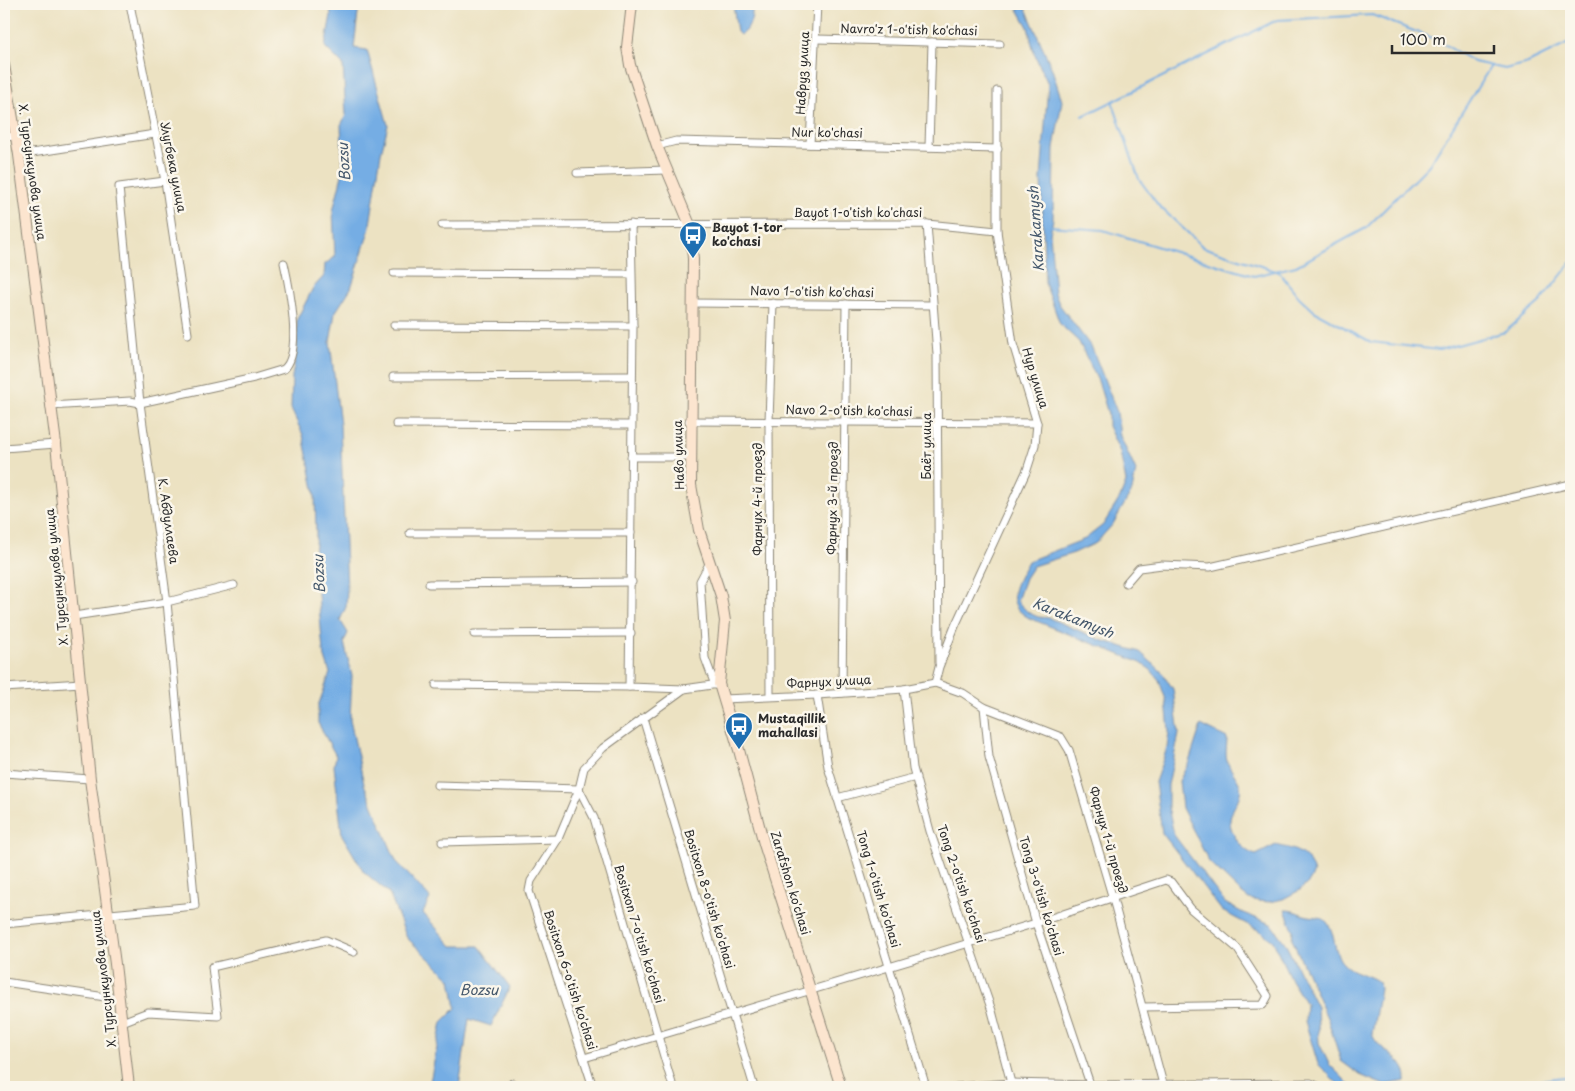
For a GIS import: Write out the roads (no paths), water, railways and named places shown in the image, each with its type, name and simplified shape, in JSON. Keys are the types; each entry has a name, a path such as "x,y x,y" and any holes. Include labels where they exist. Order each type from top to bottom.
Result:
{"street":[{"name":"Улугбека улица","path":"130,4 155,134 166,180 188,334"},
{"name":"Наво улица","path":"632,4 627,47 630,65 657,146 690,225 693,259 690,485 709,564 721,596 725,621 717,684"},
{"name":"Навруз улица","path":"810,144 817,40 817,4"},
{"name":"Navro'z 1-o'tish ko'chasi","path":"817,40 1000,44"},
{"path":"929,147 932,42"},
{"name":"Х. Турсункулова улица","path":"4,65 19,155 56,444 90,779 109,915 129,1087"},
{"name":"Нур улица","path":"935,683 939,667 956,626 1027,470 1035,445 1038,423 1013,344 997,231 997,91"},
{"path":"19,155 155,134"},
{"path":"4,137 16,136"},
{"name":"Nur ko'chasi","path":"657,146 676,141 998,149"},
{"path":"577,173 666,170"},
{"name":"К. Абдуллаева","path":"109,915 195,906 167,602 140,403 118,187 166,180"},
{"path":"629,687 632,582 631,376 633,326 631,224"},
{"name":"Bayot 1-o'tish ko'chasi","path":"442,225 927,224 997,231"},
{"name":"Баёт улица","path":"927,224 938,354 939,667"},
{"path":"50,406 130,401 140,403 254,378 284,369 288,366 294,313 284,263"},
{"path":"394,273 631,274"},
{"name":"Navo 1-o'tish ko'chasi","path":"692,303 933,305"},
{"name":"Фарнух 4-й проезд","path":"770,696 769,421 773,303"},
{"name":"Фарнух 3-й проезд","path":"842,693 846,304"},
{"path":"394,325 633,326"},
{"path":"393,376 631,376"},
{"name":"Navo 2-o'tish ko'chasi","path":"690,421 1038,423"},
{"path":"396,424 631,425"},
{"path":"4,448 56,444"},
{"path":"631,457 689,457"},
{"path":"1126,582 1140,568 1162,565 1210,567 1571,484"},
{"path":"410,533 631,533"},
{"path":"436,684 684,689 717,684 705,658 700,581 709,564"},
{"path":"429,584 632,582"},
{"path":"74,616 167,602 234,585"},
{"path":"474,634 631,633"},
{"path":"4,688 81,683"},
{"name":"Фарнух улица","path":"723,700 842,693 904,688 935,683"},
{"name":"Фарнух 1-й проезд","path":"935,683 963,692 984,707 1061,738 1069,750 1113,899 1164,1084"},
{"name":"Zarafshon ko'chasi","path":"717,684 764,844 841,1087"},
{"name":"Tong 2-o'tish ko'chasi","path":"904,688 916,777 930,832 992,1011 1011,1083"},
{"path":"442,842 558,839 578,789 584,768 603,748 684,689"},
{"name":"Tong 1-o'tish ko'chasi","path":"817,695 828,767 926,1087"},
{"name":"Tong 3-o'tish ko'chasi","path":"984,707 989,757 1036,923 1084,1072 1091,1086"},
{"name":"Bositxon 8-o'tish ko'chasi","path":"643,718 754,1087"},
{"path":"4,774 90,779"},
{"path":"837,798 916,777"},
{"path":"437,785 578,789"},
{"name":"Bositxon 7-o'tish ko'chasi","path":"578,789 594,818 673,1087"},
{"name":"Bositxon 6-o'tish ko'chasi","path":"558,839 532,880 529,891 593,1087"},
{"path":"584,1058 1036,923 1113,899 1160,881 1171,882 1192,909 1237,948 1268,996 1263,1005 1143,1007"},
{"path":"4,924 109,915"},
{"path":"122,1022 148,1012 218,1016 212,967 326,940 354,952"},
{"path":"4,982 119,999"},
{"path":"956,1087 1011,1083 1091,1086 1311,1083 1320,1087"}],"water":[{"name":"Bozsu","path":"329,4 359,4 354,48 367,50 388,125 381,153 369,231 351,288 335,313 330,342 340,424 347,590 346,607 340,620 348,633 344,642 352,676 350,720 364,784 396,861 430,898 423,913 452,946 479,946 510,987 491,1026 469,1019 459,1087 429,1087 442,1022 456,1008 451,979 407,938 389,893 364,872 342,835 334,766 336,756 318,723 318,706 330,673 323,651 317,583 313,563 316,534 315,494 303,435 291,409 292,376 297,349 297,319 313,288 324,276 325,264 335,257 333,211 343,171 341,125 346,115 343,65 325,47 331,15"},
{"path":"733,4 751,4 751,21 747,29 740,35 737,32"},
{"path":"1015,4 1023,4 1025,6 1052,69 1062,101 1054,148 1053,219 1050,234 1055,293 1059,304 1092,348 1117,412 1120,436 1136,471 1132,491 1113,524 1096,543 1074,553 1033,566 1025,578 1017,601 1029,613 1038,617 1049,618 1101,640 1140,652 1161,671 1173,689 1179,734 1168,785 1168,807 1174,835 1225,903 1243,913 1271,924 1285,943 1317,1007 1319,1043 1329,1064 1352,1087 1341,1087 1318,1064 1305,1021 1306,1004 1291,980 1273,941 1260,931 1222,911 1162,833 1155,782 1167,748 1169,731 1166,700 1159,680 1151,670 1141,663 1029,618 1016,606 1014,592 1019,577 1028,561 1085,539 1103,525 1120,498 1126,482 1120,452 1108,426 1108,414 1098,381 1079,342 1060,324 1045,283 1041,179 1048,84 1034,53 1028,27"},
{"path":"1201,725 1227,738 1227,761 1240,785 1240,794 1230,819 1234,836 1246,850 1256,855 1276,845 1305,856 1314,873 1309,882 1300,890 1283,899 1270,902 1249,899 1209,862 1182,808 1179,781 1189,762"},
{"path":"1285,910 1319,917 1327,922 1341,961 1354,971 1379,982 1380,989 1372,1034 1380,1046 1402,1066 1406,1081 1384,1085 1360,1075 1341,1061 1328,1020 1292,939 1293,930"}],"waterway":[{"path":"1083,116 1277,20 1372,15 1435,39 1474,62 1505,69 1528,63 1571,42"},
{"name":"Karakamysh","path":"1049,226 1103,230 1254,276 1296,266 1366,228 1429,165 1491,66"},
{"path":"1112,101 1139,179 1158,205 1203,247 1279,272 1299,297 1314,311 1371,342 1439,350 1505,332 1540,302 1571,263"},
{"path":"1529,1082 1564,1077 1571,1078"}],"place":[{"name":"Bayot 1-tor ko'chasi","path":"693,259"},
{"name":"Mustaqillik mahallasi","path":"739,750"}]}
